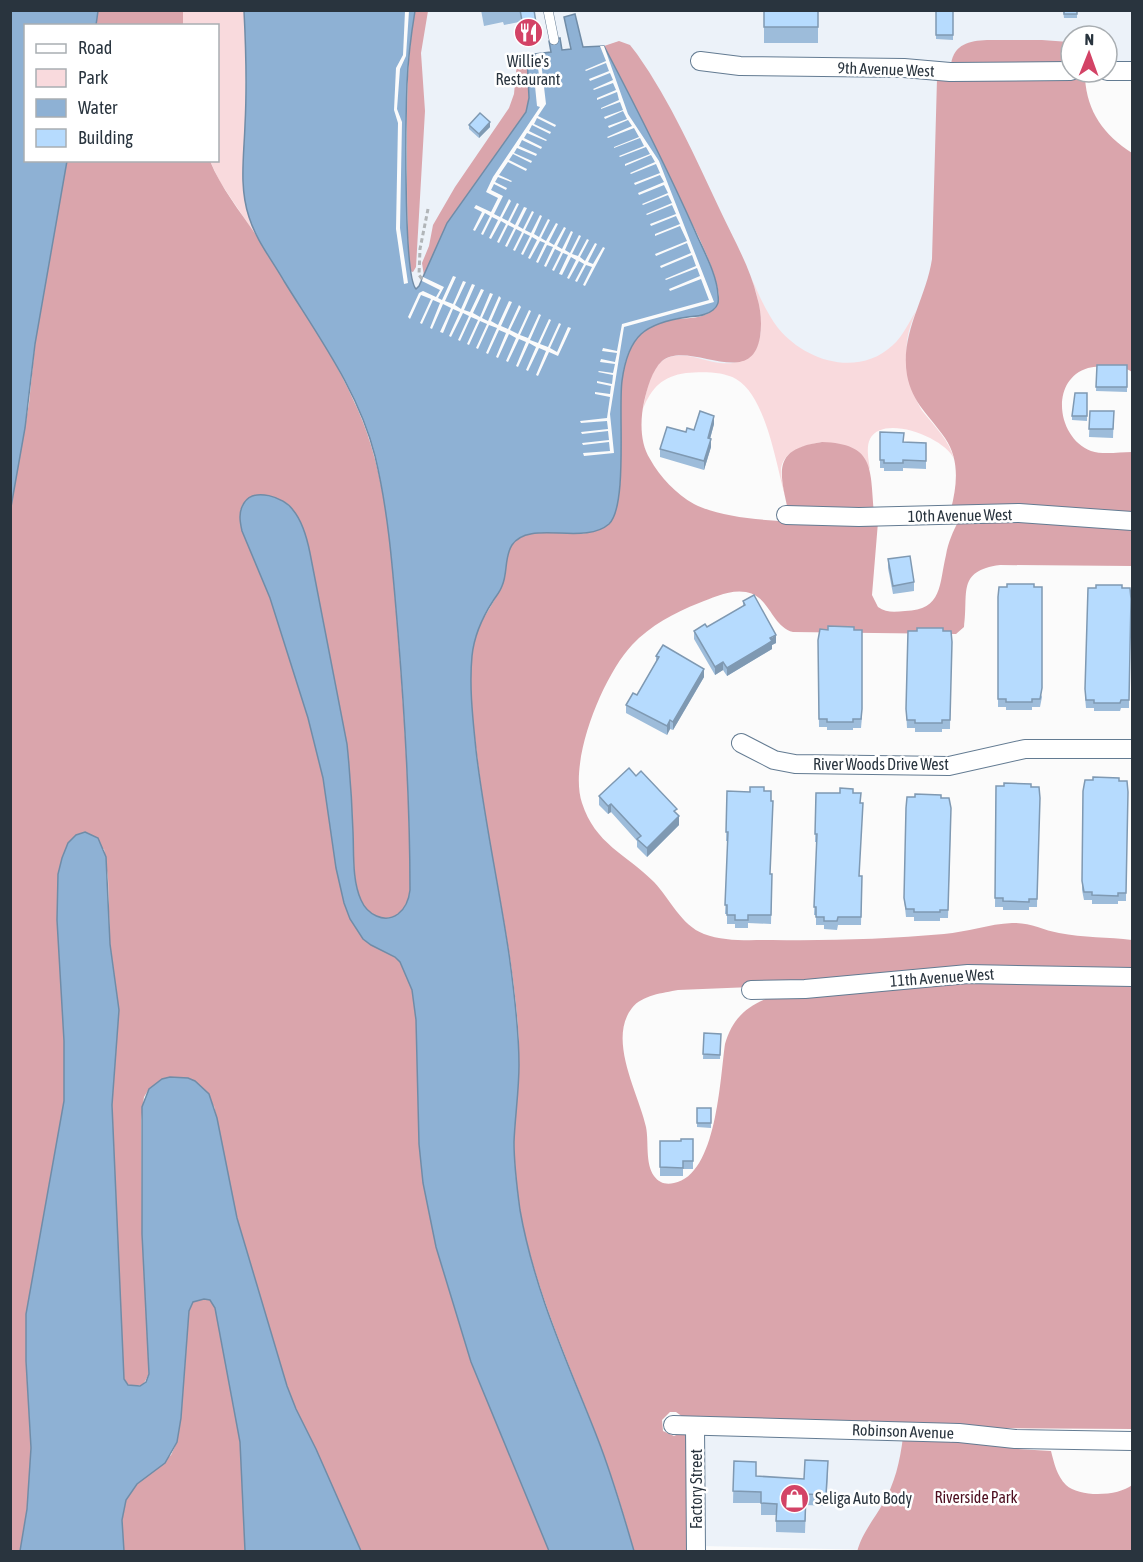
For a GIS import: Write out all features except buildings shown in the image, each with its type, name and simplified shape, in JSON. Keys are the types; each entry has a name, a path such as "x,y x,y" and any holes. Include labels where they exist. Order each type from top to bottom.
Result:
{"street":[{"name":"9th Avenue West","path":"700,61 740,66 904,68 950,72 1059,71"},
{"name":"10th Avenue West","path":"786,515 868,517 1003,513 1132,521"},
{"name":"River Woods Drive West","path":"741,743 771,758 795,764 949,766 1025,749 1132,749"},
{"name":"11th Avenue West","path":"751,990 805,989 968,974 1132,976"},
{"name":"Robinson Avenue","path":"673,1425 959,1433 1015,1439 1132,1441"},
{"name":"Factory Street","path":"695,1425 696,1551"}],"lane":[{"path":"548,10 554,40"}],"path":[{"path":"422,279 419,275 420,249 428,209"}],"shaded area":[{"path":"415,11 1132,11 1132,78 1119,78 1119,24 1059,24 1059,78 962,79 960,369 624,365 698,316 583,47 575,14 564,17 571,49 562,51 559,38 549,41 551,52 527,55 529,82 436,245 419,286 414,288 409,260"},
{"path":"704,1434 919,1437 918,1551 702,1546"}],"green space":[{"path":"98,11 183,11 183,24 96,24"},
{"path":"183,11 244,11 246,80 243,168 248,211 259,240 220,182 210,162 219,162 219,24 183,24"},
{"path":"415,11 428,11 421,53 425,111 416,267 413,272 410,271 408,244 407,124 409,67"},
{"path":"619,41 630,45 637,54 661,91 682,130 746,264 760,312 760,337 754,353 745,360 732,363 674,356 662,361 653,374 643,409 643,439 654,466 675,490 694,504 734,516 784,521 878,522 872,595 878,607 891,612 917,609 933,600 940,585 949,542 959,520 1004,518 1132,528 1132,566 1000,565 977,572 967,586 964,627 956,634 793,632 780,624 766,605 754,595 740,591 721,594 672,615 639,638 621,659 600,698 584,743 580,765 579,785 582,803 588,817 603,839 654,882 676,911 696,930 704,934 738,940 858,939 944,934 1018,923 1068,935 1132,940 1132,971 678,990 647,997 632,1008 625,1021 623,1035 627,1067 646,1127 651,1171 658,1180 668,1184 688,1176 699,1163 708,1144 718,1101 725,1044 731,1028 746,1010 768,998 926,980 1132,982 1132,1429 966,1428 683,1417 676,1412 670,1412 662,1420 663,1431 674,1436 683,1432 688,1434 690,1551 634,1551 609,1469 551,1319 527,1243 517,1192 514,1154 519,1056 515,993 481,789 470,686 475,637 502,584 507,556 515,541 529,534 587,533 608,524 620,485 621,382 627,358 636,340 647,329 659,323 707,314 718,301 712,268 703,247 645,125 604,46"},
{"path":"974,41 1059,41 1059,64 951,64 959,48"},
{"path":"527,55 529,98 526,112 447,223 424,276 422,263 429,246 433,225 455,187 509,108 514,94 517,62 520,57"},
{"path":"1059,78 1059,84 1086,84 1089,102 1099,122 1113,138 1132,153 1132,372 1122,368 1096,367 1076,374 1067,384 1062,409 1071,434 1091,451 1132,452 1132,514 951,509 956,482 953,455 945,438 913,394 909,385 906,360 910,330 925,288 932,259 937,79"},
{"path":"67,162 210,162 227,192 325,345 358,410 368,435 382,488 390,542 400,656 409,823 410,890 405,906 393,917 382,918 367,909 361,900 356,884 347,744 306,537 298,518 287,503 258,496 247,500 242,505 240,512 242,531 270,598 308,718 323,778 336,868 344,903 350,919 363,939 400,962 412,990 416,1020 419,1144 423,1183 436,1247 471,1362 549,1551 361,1551 287,1386 237,1218 214,1106 162,1079 149,1089 144,1097 141,1120 142,1234 149,1374 143,1385 131,1386 125,1383 112,1105 119,1010 110,944 108,878 104,849 68,843 62,858 57,895 64,1041 64,1101 26,1314 31,1448 27,1509 20,1551 11,1552 11,507 29,403 35,344"},
{"path":"750,275 766,309 789,340 817,357 832,361 848,363 864,361 879,355 897,341 916,311 907,342 910,379 920,406 945,440 954,459 949,451 939,443 914,431 900,428 887,428 877,432 870,439 868,452 870,469 822,442 816,443 802,447 785,458 781,477 785,496 762,415 755,400 736,379 711,373 692,373 671,377 654,389 643,409 652,374 665,359 686,356 720,363 738,362 750,356 757,346 761,318"},
{"path":"822,442 839,444 861,453 870,471 874,512 788,510 782,473 787,456 806,445"},
{"path":"210,1300 215,1308 240,1442 245,1551 124,1552 122,1520 126,1500 137,1484 171,1455 177,1442 189,1311 193,1302"},
{"name":"Riverside Park","path":"903,1437 972,1440 1018,1449 1051,1451 1060,1478 1066,1485 1080,1492 1109,1493 1126,1489 1132,1485 1132,1551 857,1552 894,1481"}],"water":[{"path":"11,10 98,11 96,24 24,24 24,162 67,162 35,344 25,428 11,507"},
{"path":"244,11 415,11 407,75 406,157 409,255 416,289 447,223 526,112 529,98 527,55 551,52 549,41 560,38 562,50 571,49 564,17 575,14 583,47 604,46 673,184 706,254 715,279 718,300 713,310 704,315 660,323 650,328 634,342 629,352 622,381 618,498 615,514 609,524 586,533 531,534 520,538 512,545 501,588 485,614 477,634 471,668 479,776 509,954 517,1023 519,1075 514,1142 520,1210 526,1240 543,1297 602,1451 634,1551 549,1551 471,1362 436,1247 423,1183 419,1144 416,1020 412,990 400,962 363,939 350,919 344,903 336,868 323,778 308,718 270,598 242,531 240,517 242,506 249,498 262,495 276,498 289,505 304,530 347,744 356,884 367,910 382,918 393,917 403,909 410,893 409,826 401,665 384,500 375,456 359,409 324,344 260,242 249,217 243,183 246,111"},
{"path":"85,832 98,838 106,857 110,944 119,1010 112,1105 124,1379 128,1385 140,1386 146,1382 149,1374 142,1234 142,1107 149,1089 162,1079 188,1078 195,1081 209,1094 217,1118 237,1218 287,1386 361,1551 245,1551 240,1442 215,1308 210,1300 204,1299 193,1302 189,1311 177,1442 165,1463 137,1484 126,1500 122,1520 124,1551 20,1551 27,1509 31,1448 26,1314 64,1101 64,1041 57,920 58,874 68,843 76,835"}],"pier":[{"path":"405,11 409,11 406,56 400,69 397,109 402,122 400,228 408,283 404,284 396,229 398,123 394,110 396,68 403,55"},
{"path":"600,46 604,46 628,114 659,161 714,302 624,327 610,414 614,453 584,456 583,453 610,451 609,442 583,445 582,443 609,440 608,431 582,434 581,432 608,429 607,421 581,423 580,421 607,418 610,397 595,394 595,392 610,394 611,386 597,383 597,381 612,384 613,375 598,372 613,373 615,364 600,362 601,359 615,362 617,353 602,351 603,348 617,351 622,324 709,300 701,279 670,291 669,289 700,276 697,268 665,279 696,266 692,255 661,268 660,266 691,253 687,243 656,256 655,254 687,241 680,226 655,236 655,234 680,224 676,216 651,226 650,224 676,214 672,205 646,214 672,203 668,195 642,204 668,193 664,185 639,195 638,193 664,182 660,175 635,185 634,183 660,173 656,164 630,173 655,162 651,155 625,166 625,164 650,154 646,147 619,156 644,146 640,138 614,148 639,137 634,128 607,137 632,126 628,120 609,128 608,126 627,119 623,111 605,119 604,117 623,110 620,102 601,109 619,100 617,92 597,100 616,90 613,83 593,89 613,80 610,73 590,81 589,79 609,71 606,63 585,70 606,61"},
{"path":"540,53 546,104 538,116 556,125 555,127 537,118 534,124 551,132 550,134 532,125 529,131 547,140 527,133 524,138 542,147 541,149 522,140 519,146 537,154 536,156 517,148 514,153 532,161 531,163 513,154 509,160 527,169 526,171 508,162 499,175 512,181 498,177 495,182 507,188 506,190 494,184 491,190 503,196 494,214 500,217 509,199 511,201 502,218 508,221 517,203 519,204 510,222 515,225 524,207 527,208 518,226 523,229 532,211 534,212 525,230 531,233 540,215 542,216 534,234 539,237 548,219 550,220 541,238 546,241 556,223 558,224 549,242 554,245 564,227 566,228 557,246 562,249 571,231 573,232 565,250 570,253 579,235 581,236 572,254 578,256 587,239 589,240 580,257 585,261 595,243 597,244 588,262 593,264 603,247 605,248 585,286 583,285 592,267 586,265 577,282 575,281 584,264 579,261 569,279 567,278 576,260 571,257 562,275 559,274 568,255 563,253 554,271 552,270 561,252 555,249 546,267 544,266 553,247 547,245 538,263 536,262 545,243 540,241 530,259 528,258 537,240 532,237 523,255 521,254 530,236 524,233 515,251 513,250 522,232 516,229 507,247 505,246 514,228 508,225 499,243 497,242 506,224 501,221 491,239 489,238 498,220 492,217 483,235 481,234 490,216 485,213 475,231 473,230 482,212 474,208 476,205 491,212 498,198 486,192 493,177 540,107 537,106 534,76 539,75 536,54"},
{"path":"453,276 456,277 445,301 453,304 463,281 466,282 455,305 461,309 472,284 475,285 464,310 470,312 481,289 484,290 473,313 480,317 490,293 493,294 482,318 488,321 499,296 501,298 491,321 498,325 509,301 512,302 501,326 508,329 519,305 521,307 510,330 518,334 529,310 531,311 520,335 528,338 539,314 541,315 530,340 538,343 549,319 551,320 540,344 548,347 559,323 561,324 550,348 557,352 568,327 571,328 558,356 549,352 538,376 536,375 546,351 539,348 528,371 526,370 536,347 529,343 518,367 516,366 526,342 519,339 508,362 506,361 516,338 509,334 498,358 496,357 506,333 499,330 488,354 486,353 497,328 489,325 478,349 476,348 487,324 480,321 469,345 467,344 478,320 471,317 460,341 458,340 469,316 463,313 451,337 449,336 460,312 453,309 443,333 440,332 451,308 443,304 432,329 430,328 440,303 433,300 422,324 420,323 431,299 421,295 410,319 408,317 419,293 423,291 436,297 440,290 422,281 423,277 444,287 438,298 442,300"}],"place":[{"name":"Willie's Restaurant","path":"528,33"},
{"name":"Seliga Auto Body","path":"794,1498"}]}
